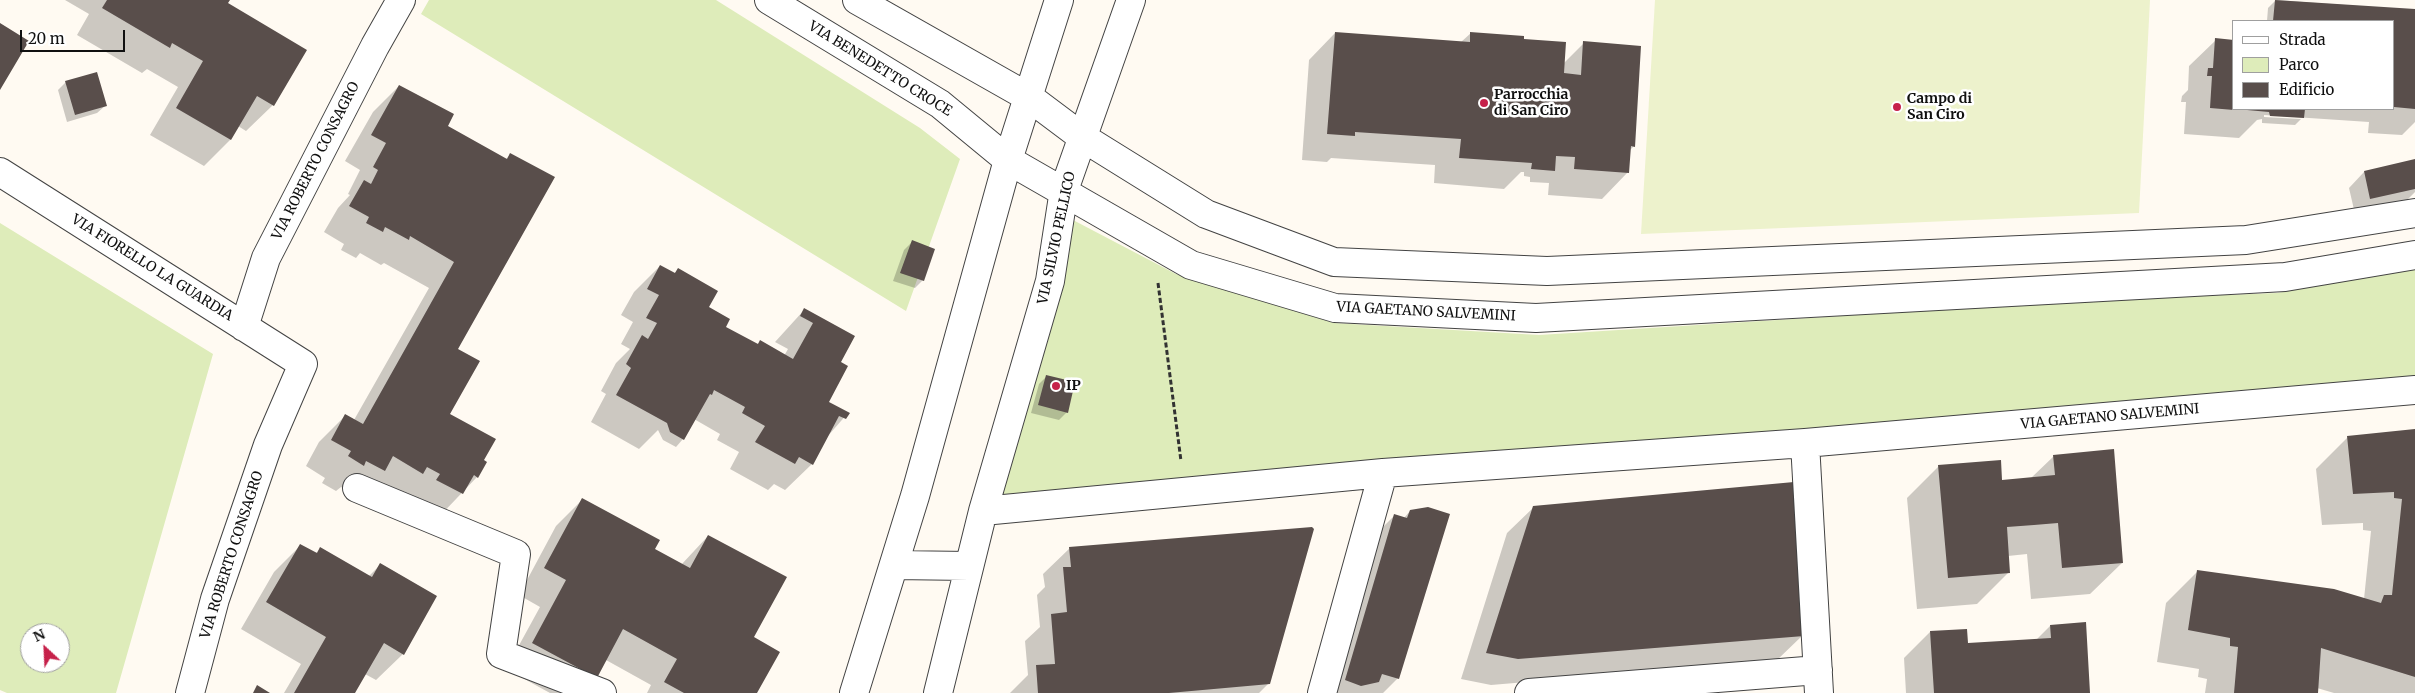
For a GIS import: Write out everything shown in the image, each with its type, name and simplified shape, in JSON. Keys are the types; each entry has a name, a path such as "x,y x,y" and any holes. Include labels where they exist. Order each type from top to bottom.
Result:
{"street":[{"name":"VIA ROBERTO CONSAGRO","path":"244,327 266,258 375,46 401,0"},
{"name":"VIA BENEDETTO CROCE","path":"769,0 940,104 1008,160 1064,190"},
{"path":"857,0 1030,98 1082,137 1206,214 1334,262 1547,271 2246,240 2415,213"},
{"path":"854,693 915,496 1008,160 1030,98 1059,0"},
{"name":"VIA SILVIO PELLICO","path":"938,693 983,511 1050,281 1064,190 1131,0"},
{"name":"VIA FIORELLO LA GUARDIA","path":"0,172 303,364"},
{"name":"VIA GAETANO SALVEMINI","path":"1064,190 1192,264 1335,308 1536,318 2286,277 2415,255"},
{"path":"1891,255 1893,298"},
{"path":"1812,259 1813,303"},
{"name":"VIA ROBERTO CONSAGRO","path":"190,693 215,599 268,445 303,364"},
{"name":"VIA GAETANO SALVEMINI","path":"983,511 1382,473 1806,443 2415,390"},
{"path":"1529,693 1818,682 1806,443"},
{"path":"1322,693 1382,473"},
{"path":"356,488 516,554 501,654 602,693"},
{"path":"894,565 969,566"}],"path":[{"path":"1157,273 1182,467"}],"green space":[{"path":"429,0 716,0 920,128 960,159 906,311 421,14"},
{"name":"Campo di San Ciro","path":"1655,0 2150,0 2139,213 1641,234"},
{"path":"1073,220 1176,274 1334,323 1539,335 2095,300 2277,293 2415,268 2415,378 1000,498"},
{"path":"0,223 213,354 116,693 7,693 0,690"}],"building":[{"path":"107,0 230,0 228,3 307,50 274,106 257,96 231,140 176,108 203,61 172,43 170,48 102,8"},
{"path":"2275,0 2415,9 2415,109 2395,107 2395,20 2273,20"},
{"path":"0,23 29,41 0,90"},
{"name":"Parrocchia di San Ciro","path":"1335,32 1470,42 1470,32 1524,36 1524,39 1566,42 1564,73 1581,75 1583,41 1641,46 1635,147 1631,146 1629,173 1574,169 1575,157 1556,156 1555,171 1531,169 1532,163 1459,158 1461,139 1355,132 1355,136 1327,134"},
{"path":"2215,38 2232,40 2232,110 2210,108 2212,76 2207,76 2208,68 2213,68"},
{"path":"97,72 107,106 75,115 65,81"},
{"path":"399,85 454,114 448,126 507,159 510,153 555,177 458,349 480,361 450,414 496,439 484,460 487,462 478,478 474,475 463,494 436,480 440,474 427,467 423,474 393,456 385,471 366,461 364,466 348,456 351,451 331,440 345,414 363,424 454,262 410,236 409,240 385,227 383,232 366,223 369,217 349,206 364,180 371,184 378,170 373,167 386,143 371,135"},
{"path":"2247,110 2305,110 2304,118 2270,116 2269,112"},
{"path":"2415,159 2415,189 2370,199 2364,171"},
{"path":"912,240 935,249 924,281 900,273"},
{"path":"660,265 675,273 678,268 718,291 709,307 730,319 726,327 758,344 760,340 793,359 813,323 800,316 804,308 855,336 841,362 848,366 829,402 850,413 846,419 839,416 813,465 799,457 795,464 755,442 765,426 742,413 745,407 714,390 684,440 670,432 667,423 616,395 631,368 626,364 642,335 648,339 657,323 646,318 659,295 647,289"},
{"path":"1046,375 1075,382 1068,413 1038,405"},
{"path":"2415,429 2415,677 2321,648 2318,693 2234,693 2238,647 2230,646 2230,638 2188,630 2197,570 2334,589 2381,603 2384,595 2392,595 2402,499 2394,498 2394,492 2353,494 2347,436"},
{"path":"2114,449 2123,563 2062,568 2058,523 2007,527 2010,573 1948,578 1938,465 2001,460 2002,480 2055,475 2053,455"},
{"path":"1794,482 1804,636 1518,659 1486,653 1533,506"},
{"path":"582,498 660,540 655,549 690,568 708,535 787,577 754,637 780,652 757,693 684,693 664,682 677,659 623,629 597,678 532,643 566,580 544,568"},
{"path":"1428,507 1450,514 1399,679 1382,674 1379,682 1361,686 1345,680 1394,514 1407,518 1410,510"},
{"path":"1312,527 1314,529 1270,684 1169,693 1038,693 1036,665 1055,664 1051,614 1067,612 1063,567 1071,567 1069,547"},
{"path":"300,544 317,553 320,547 372,577 380,563 437,596 404,655 384,643 355,693 294,693 326,637 266,602"},
{"path":"2086,622 2090,693 1934,693 1930,631 1967,629 1968,643 2051,638 2050,625"},
{"path":"257,685 270,693 253,693"}],"place":[{"name":"Parrocchia di San Ciro","path":"1484,103"},
{"name":"Campo di San Ciro","path":"1897,107"},
{"name":"IP","path":"1056,386"}]}
